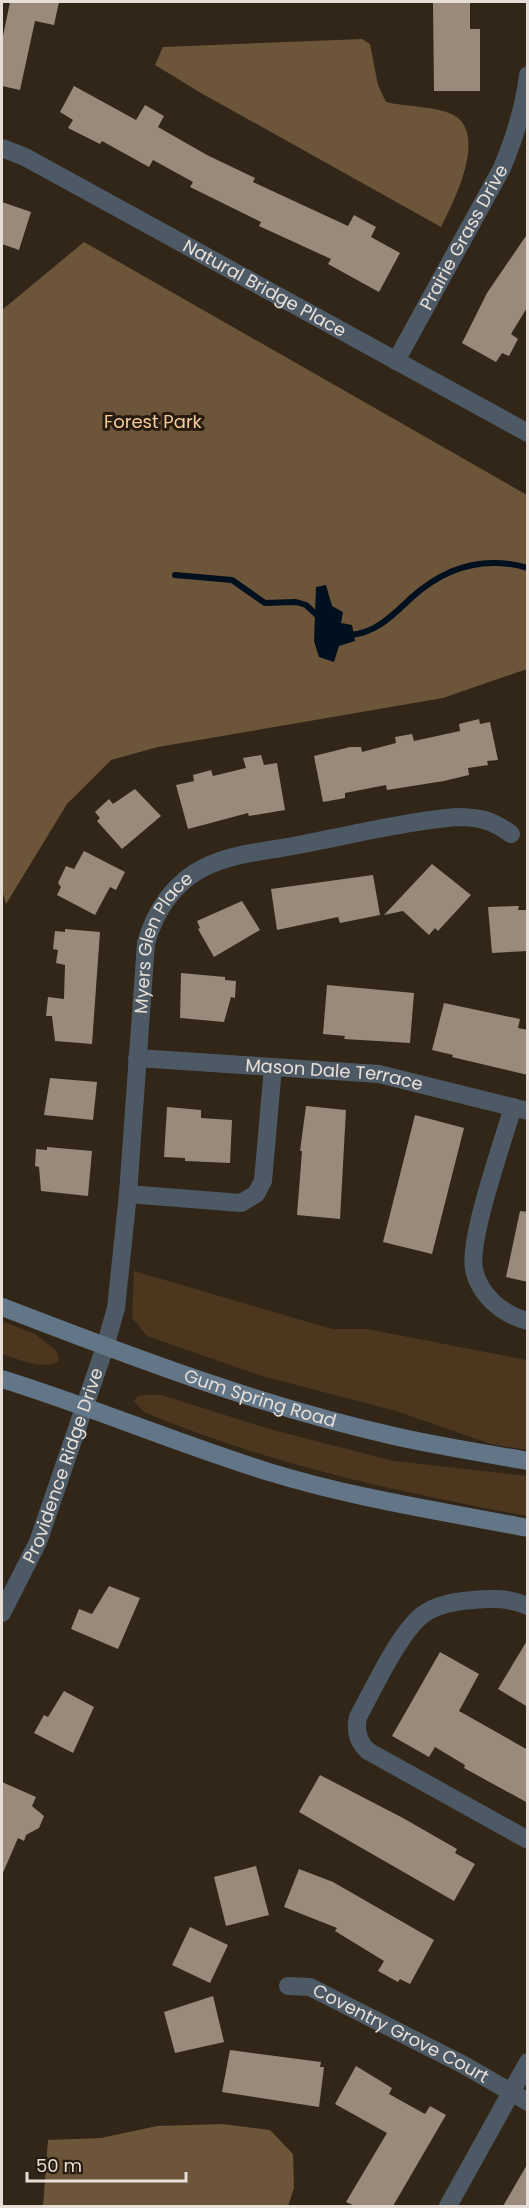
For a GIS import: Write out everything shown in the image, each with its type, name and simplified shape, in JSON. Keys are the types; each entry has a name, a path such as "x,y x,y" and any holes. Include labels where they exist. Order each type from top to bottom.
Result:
{"main road":[{"name":"Gum Spring Road","path":"2,1307 105,1347 291,1408 393,1436 528,1461"},
{"path":"2,1379 83,1405 268,1472 331,1489 528,1528"}],"street":[{"name":"Prairie Grass Drive","path":"396,361 502,168 518,126 528,75"},
{"name":"Natural Bridge Place","path":"2,148 36,162 528,434"},
{"name":"Myers Glen Place","path":"105,1347 116,1308 128,1194 146,943 151,925 174,890 206,866 246,855 448,818 481,817 496,823 511,834"},
{"name":"Mason Dale Terrace","path":"137,1058 379,1074 520,1109"},
{"path":"128,1194 233,1203 248,1200 256,1194 263,1181 273,1066"},
{"path":"520,1109 475,1240 474,1269 484,1293 499,1308 528,1321"},
{"name":"Providence Ridge Drive","path":"2,1613 38,1542 83,1405 105,1347"},
{"path":"528,1606 513,1600 489,1599 456,1602 426,1612 406,1632 363,1708 357,1723 357,1736 368,1751 528,1840"},
{"name":"Coventry Grove Court","path":"288,1986 310,1987 464,2065 528,2102"},
{"path":"448,2206 528,2062"}],"shaded area":[{"path":"134,1271 332,1329 367,1329 527,1360 527,1450 491,1444 396,1411 262,1376 147,1336 132,1318"},
{"path":"2,1321 35,1334 57,1351 59,1361 46,1365 2,1354"},
{"path":"161,1395 273,1430 394,1461 527,1476 527,1516 381,1486 237,1447 144,1412 134,1401 138,1396"}],"green space":[{"path":"362,39 370,44 378,85 386,102 444,111 458,118 466,128 468,156 464,172 453,203 441,227 155,65 163,47"},
{"name":"Forest Park","path":"84,242 527,495 527,669 443,698 158,747 111,760 67,804 6,904 2,890 2,310"},
{"path":"222,2124 270,2130 293,2154 294,2188 288,2206 43,2206 48,2140 101,2138 157,2126"}],"water":[{"path":"326,585 332,606 343,612 341,623 352,625 355,641 339,646 334,662 319,657 314,641 316,587"}],"building":[{"path":"10,2 59,2 54,25 35,21 20,90 2,86 2,41"},
{"path":"433,2 470,2 470,29 480,29 480,91 434,91"},
{"path":"74,86 136,120 145,105 164,116 158,127 207,155 255,178 253,182 348,226 354,215 376,227 371,237 400,253 379,292 328,264 331,259 259,226 261,222 190,187 193,182 153,160 149,167 102,141 100,144 68,128 73,120 60,112"},
{"path":"2,202 31,212 19,250 2,244"},
{"path":"528,233 528,306 511,334 518,339 509,356 502,353 496,362 462,343 487,293"},
{"path":"479,719 480,724 490,722 498,760 487,761 488,765 468,768 469,775 444,781 387,790 386,785 345,793 345,798 323,802 314,756 350,747 361,747 362,752 396,743 395,737 412,734 414,741 460,731 459,724"},
{"path":"261,755 264,765 277,763 285,810 249,816 248,813 188,829 176,785 194,781 193,775 211,770 213,776 246,768 243,758"},
{"path":"135,789 161,816 122,849 97,821 100,818 95,812 109,799 113,804"},
{"path":"84,851 125,872 116,890 110,887 95,915 57,895 61,887 58,883 66,866 74,869"},
{"path":"432,864 471,895 438,931 435,928 429,935 403,911 384,915"},
{"path":"373,875 380,915 340,923 338,917 277,930 271,889"},
{"path":"242,901 260,930 214,957 198,929 200,928 197,921"},
{"path":"519,906 518,910 528,910 528,951 492,953 488,907"},
{"path":"65,929 100,932 92,1044 55,1041 52,1016 46,1016 48,997 64,999 65,965 56,963 58,950 53,949 55,931 65,932"},
{"path":"181,973 225,977 225,980 236,981 235,998 231,997 224,1022 180,1018"},
{"path":"327,985 414,993 410,1043 344,1039 345,1036 323,1034"},
{"path":"444,1003 520,1019 518,1028 528,1030 528,1075 432,1050"},
{"path":"50,1078 97,1082 93,1120 44,1115"},
{"path":"306,1106 346,1110 340,1219 297,1215 302,1151 300,1151"},
{"path":"167,1107 201,1110 201,1118 232,1120 230,1163 185,1161 185,1158 164,1157"},
{"path":"415,1115 464,1128 432,1254 383,1242"},
{"path":"47,1147 92,1151 88,1196 41,1191 39,1167 35,1166 36,1149 47,1150"},
{"path":"520,1211 528,1212 528,1282 506,1277"},
{"path":"109,1586 140,1598 118,1649 71,1629 79,1609 92,1614"},
{"path":"528,1639 528,1707 498,1689"},
{"path":"440,1652 479,1674 459,1711 528,1750 528,1803 464,1768 465,1765 435,1747 429,1757 392,1736"},
{"path":"64,1691 94,1707 73,1753 34,1733 44,1715 48,1717"},
{"path":"320,1775 457,1849 455,1853 475,1864 454,1901 299,1812"},
{"path":"2,1782 36,1797 32,1806 44,1816 39,1828 26,1835 24,1841 18,1838 2,1875"},
{"path":"256,1866 269,1915 226,1926 214,1877"},
{"path":"299,1869 333,1882 434,1940 410,1984 400,1979 398,1982 378,1971 384,1961 335,1931 337,1928 284,1907"},
{"path":"190,1927 228,1945 210,1983 172,1965"},
{"path":"213,1996 224,2042 175,2053 164,2012"},
{"path":"230,2050 321,2062 320,2067 324,2067 319,2107 222,2092"},
{"path":"356,2066 392,2088 389,2094 425,2114 430,2106 446,2115 393,2206 355,2206 346,2202 387,2133 335,2104"},
{"path":"528,2163 528,2206 503,2206"}],"waterway":[{"path":"349,635 375,627 424,587 451,571 465,566 496,563 528,568"},
{"path":"175,575 232,580 265,603 296,602 306,605 320,618"}]}
